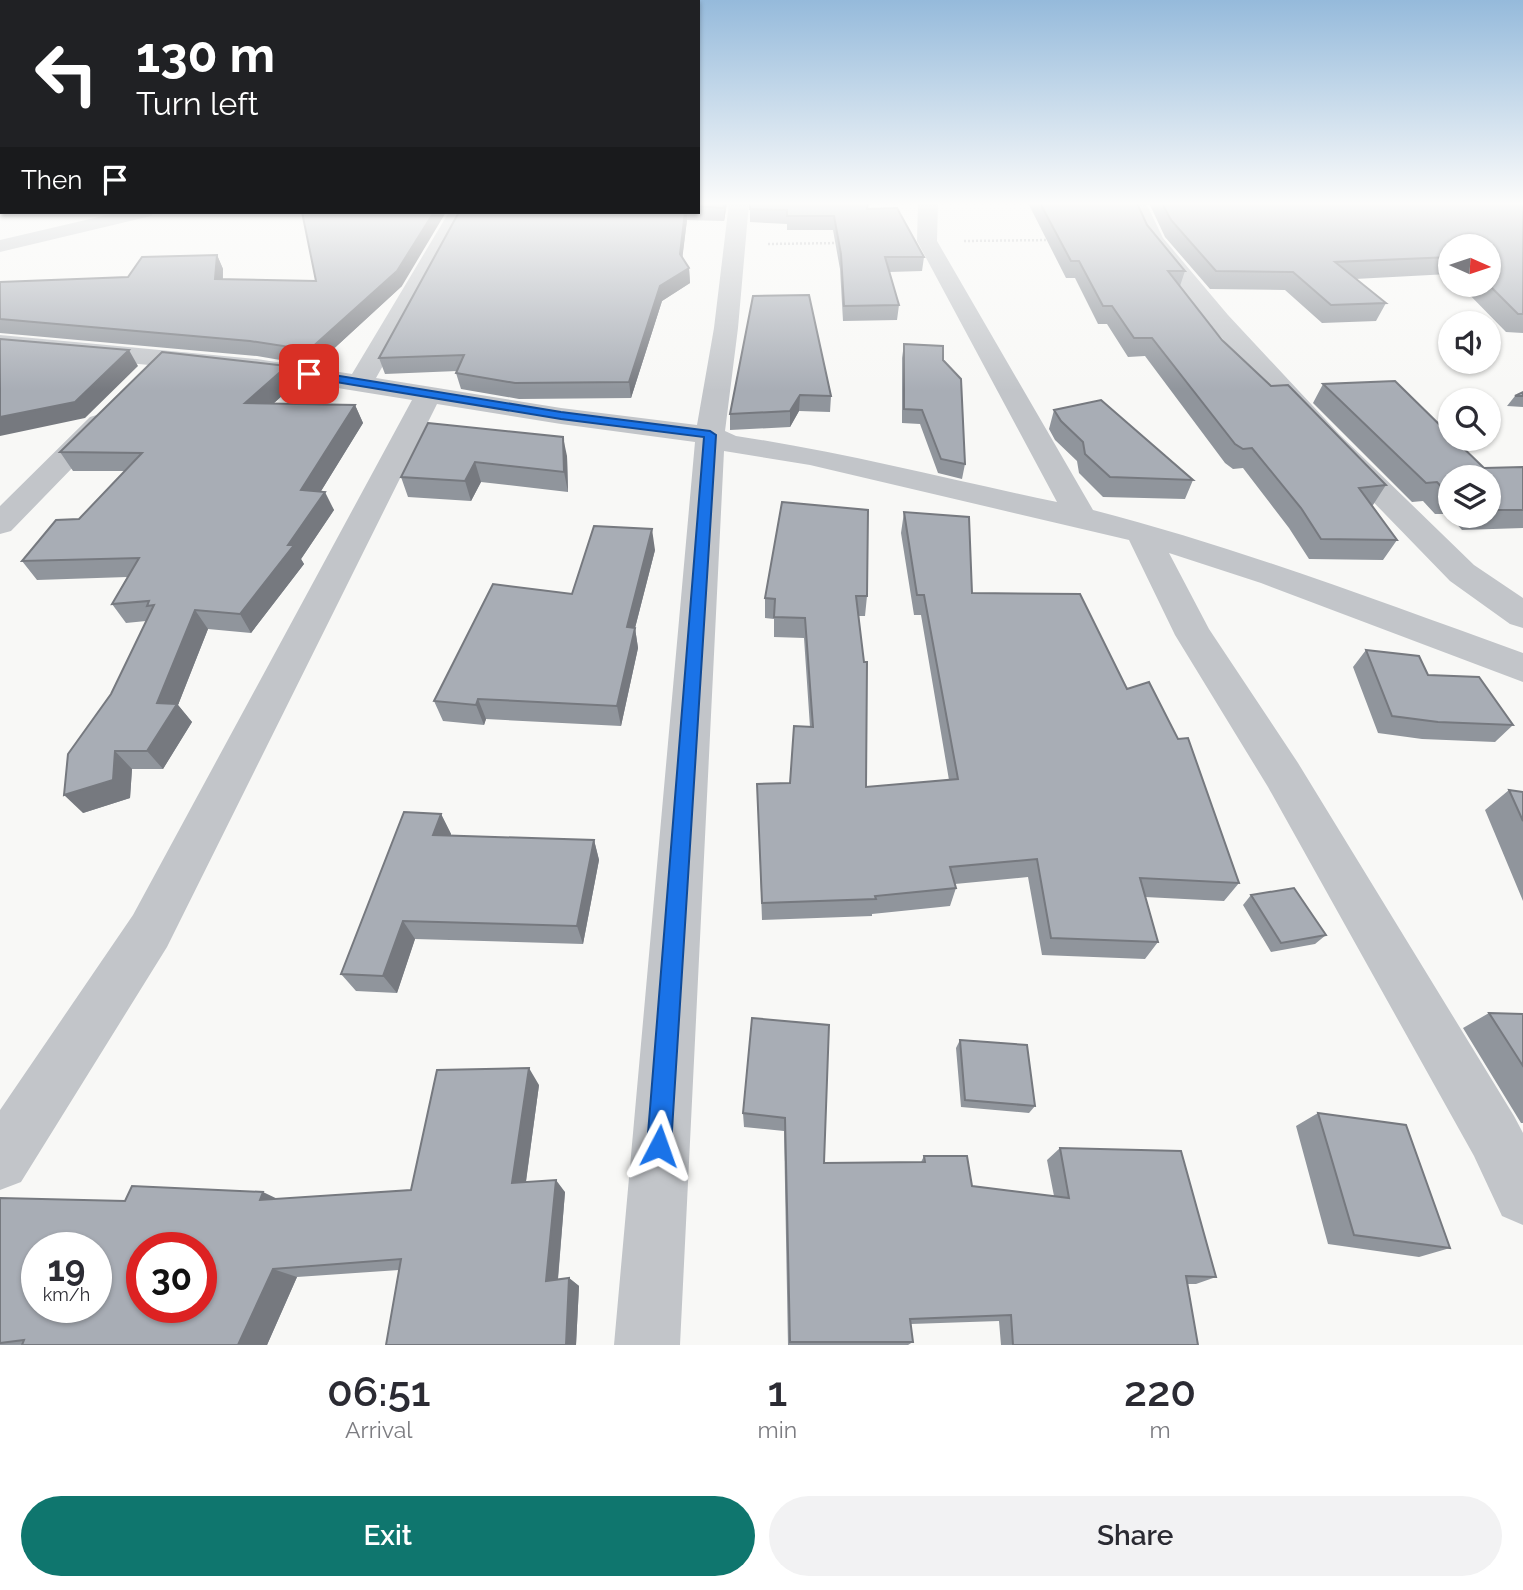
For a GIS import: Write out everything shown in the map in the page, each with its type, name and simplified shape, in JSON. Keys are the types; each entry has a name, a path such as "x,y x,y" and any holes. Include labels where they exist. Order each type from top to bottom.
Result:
{"street":[{"path":"361,382 427,266"},
{"path":"647,1345 710,435 732,266"},
{"path":"941,266 1081,516"},
{"path":"1175,266 1320,430 1462,573 1523,615"},
{"path":"0,343 166,357 361,382 561,416 710,435 729,444 810,456 911,481 1081,516 1142,533 1273,575 1523,668"},
{"path":"142,380 166,357"},
{"path":"0,1161 150,931 429,394"},
{"path":"0,524 116,407"},
{"path":"1142,533 1193,635 1290,787 1494,1136 1523,1195"}],"building":[{"path":"136,266 216,266 215,279 316,281 313,266 400,266 309,350 250,341 0,319 0,282 128,277"},
{"path":"430,266 688,266 689,268 660,286 629,382 515,383 456,373 464,355 379,358"},
{"path":"842,266 888,266 899,305 844,306"},
{"path":"1082,266 1181,266 1185,271 1168,271 1222,340 1271,386 1288,385 1386,485 1359,488 1397,540 1321,539 1301,508 1252,448 1243,449 1235,444 1152,338 1134,338 1112,306 1103,306"},
{"path":"1211,266 1340,266 1386,303 1331,305 1293,272 1216,271"},
{"path":"1502,266 1523,266 1523,314 1518,314 1502,298"},
{"path":"809,295 831,396 800,395 790,411 730,414 753,296"},
{"path":"0,339 129,350 75,402 0,417"},
{"path":"904,344 943,346 943,360 961,379 965,464 941,459 922,410 904,409"},
{"path":"162,352 287,366 245,403 355,405 301,490 325,492 288,545 294,545 240,614 195,610 157,703 177,704 147,751 115,751 113,780 64,795 68,754 111,694 154,605 147,606 149,601 112,604 139,558 22,561 56,520 79,519 142,453 60,452"},
{"path":"1395,381 1438,423 1438,451 1466,451 1481,465 1438,465 1438,483 1426,483 1323,384"},
{"path":"1101,400 1193,480 1110,477 1085,454 1083,442 1061,421 1054,410"},
{"path":"428,423 563,437 564,472 475,462 465,481 401,477"},
{"path":"1523,467 1523,510 1501,510 1501,468"},
{"path":"782,502 868,510 867,596 856,596 864,662 867,662 866,787 958,779 924,595 917,595 904,512 969,517 972,593 1080,594 1127,689 1149,682 1178,739 1188,738 1239,883 1140,878 1158,942 1051,938 1037,859 950,867 956,888 875,896 876,899 762,903 757,784 790,783 794,726 813,727 805,618 774,617 775,599 765,598"},
{"path":"594,526 652,529 627,627 635,628 617,706 478,699 476,705 434,701 493,584 572,594"},
{"path":"1366,650 1419,656 1428,675 1479,677 1513,725 1438,722 1392,716"},
{"path":"1509,790 1523,792 1523,821"},
{"path":"404,812 441,814 433,835 594,840 577,926 403,921 383,976 341,974"},
{"path":"1294,888 1326,935 1281,943 1251,895"},
{"path":"1489,1013 1523,1014 1523,1066"},
{"path":"752,1018 829,1025 824,1163 925,1162 924,1156 967,1156 972,1186 1069,1198 1060,1148 1181,1151 1216,1277 1186,1276 1198,1345 1013,1345 1011,1315 910,1319 913,1342 790,1342 785,1118 743,1113"},
{"path":"960,1040 1027,1045 1035,1106 965,1100"},
{"path":"529,1068 512,1183 556,1180 546,1281 569,1278 566,1345 386,1345 401,1259 273,1269 238,1345 22,1345 24,1340 0,1343 0,1198 125,1201 132,1186 263,1192 260,1200 411,1190 437,1070"},
{"path":"1318,1113 1406,1125 1450,1248 1354,1235"}],"route":[{"path":"309,374 561,416 710,435 659,1146"}]}
